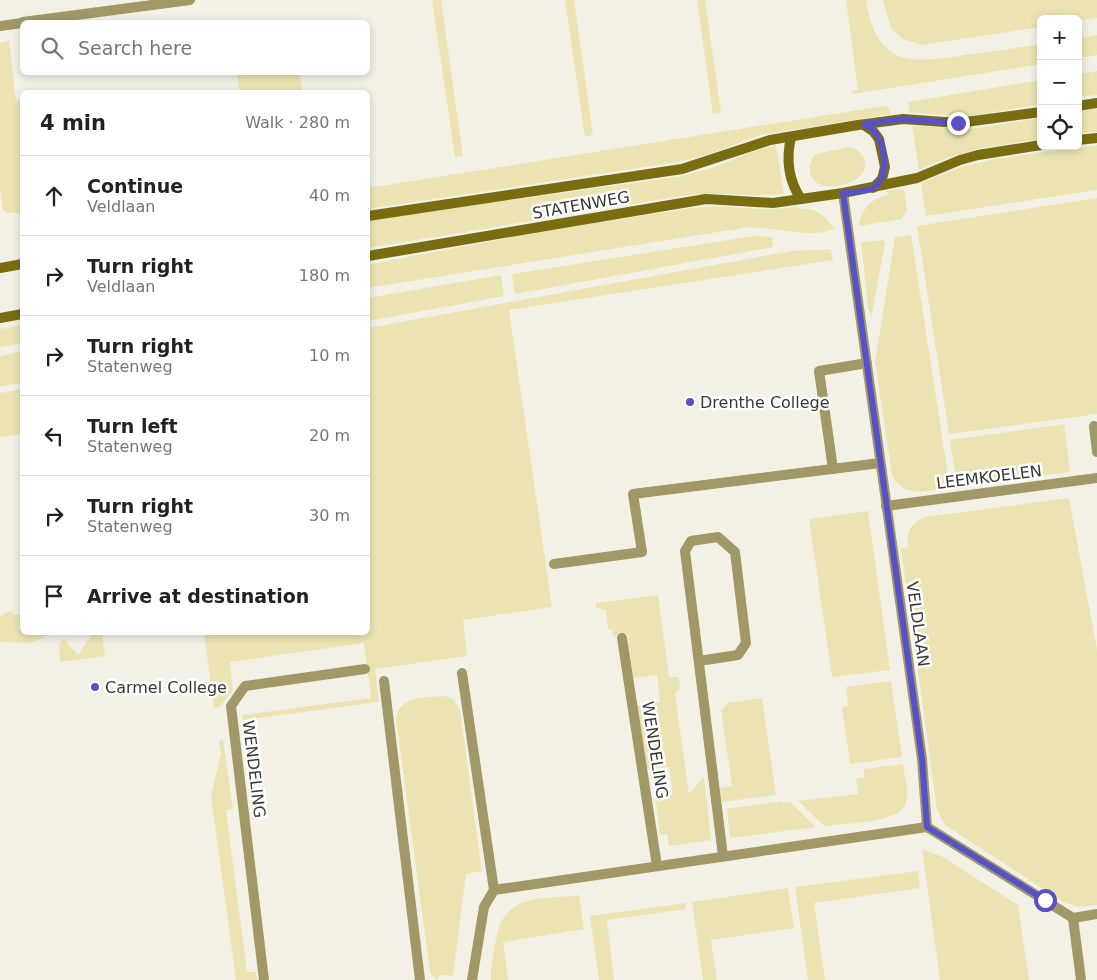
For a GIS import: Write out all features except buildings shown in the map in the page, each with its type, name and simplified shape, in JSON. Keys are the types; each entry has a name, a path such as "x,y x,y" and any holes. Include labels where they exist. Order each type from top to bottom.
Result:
{"street":[{"path":"38,20 190,0"},
{"path":"0,26 20,23"},
{"path":"1082,105 1097,103"},
{"name":"STATENWEG","path":"370,216 682,169 724,157 751,145 864,124 903,119 958,123 1037,113"},
{"path":"864,124 873,130 879,139 885,167 882,179 873,188"},
{"path":"791,137 788,150 789,169 792,185 801,199"},
{"path":"1082,140 1097,138"},
{"name":"STATENWEG","path":"370,256 706,199 773,203 843,193 917,178 960,160 1037,146"},
{"name":"VELDLAAN","path":"843,193 922,759 927,827"},
{"path":"0,268 20,264"},
{"path":"0,316 20,314"},
{"path":"833,470 819,371 867,363"},
{"path":"1094,426 1097,452"},
{"path":"554,564 642,552 634,494 880,464"},
{"name":"LEEMKOELEN","path":"886,506 1097,478"},
{"path":"699,661 738,655 746,643 735,552 718,538 692,542 685,551 723,856"},
{"name":"WENDELING","path":"622,638 657,866"},
{"name":"WENDELING","path":"264,980 231,706 245,686 364,669"},
{"path":"462,672 494,890 484,906 472,980"},
{"path":"384,681 420,980"},
{"path":"494,890 927,827 1073,918 1097,914"},
{"path":"1073,918 1081,980"}],"shaded area":[{"path":"432,0 441,0 463,156 455,157"},
{"path":"565,0 574,0 593,135 585,137"},
{"path":"697,0 705,0 721,112 713,114"},
{"path":"846,0 866,0 871,22 878,38 887,49 898,56 912,59 945,58 1037,45 1037,65 853,94 852,91 858,90"},
{"path":"883,0 1097,0 1097,18 1082,20 1082,15 1037,15 1037,28 921,45 901,38 891,28"},
{"path":"1097,35 1097,55 1082,57 1082,37"},
{"path":"9,40 16,101 20,100 20,213 7,213 3,210 0,190 0,43"},
{"path":"1097,71 1097,95 1082,97 1082,73"},
{"path":"237,75 300,75 302,90 240,90"},
{"path":"1037,81 1037,105 971,116 910,113 908,102"},
{"path":"884,106 888,107 891,114 760,135 712,153 678,162 370,209 370,188"},
{"path":"1097,109 1097,132 1082,133 1082,111"},
{"path":"1037,119 1037,140 982,148 947,158 919,170 912,126 971,129"},
{"path":"1097,145 1097,190 926,216 921,183 961,167 994,159 1060,150 1082,150 1082,147"},
{"path":"776,146 784,194 682,196 370,248 370,220 682,176 712,168 759,149"},
{"path":"850,147 862,155 865,163 864,170 855,180 840,185 825,186 812,178 810,166 816,154"},
{"path":"904,189 907,210 902,219 859,226 862,214 868,205 882,196 888,195 887,190"},
{"path":"1097,198 1097,414 949,434 917,226"},
{"path":"798,206 800,209 816,211 828,220 834,229 823,232 800,233 766,228 743,228 370,288 370,265 449,249 570,227 692,208 785,208"},
{"path":"911,235 950,488 925,492 903,488 892,475 875,362 895,237"},
{"path":"754,236 772,237 773,247 515,294 512,274"},
{"path":"883,240 885,243 871,318 868,307 861,242"},
{"path":"831,249 833,260 509,310 552,607 463,620 467,656 375,669 379,702 243,720 242,715 371,698 364,643 230,662 233,691 219,707 214,708 204,635 370,635 370,328 792,251"},
{"path":"501,275 504,296 370,321 370,298"},
{"path":"20,325 20,343 0,347 0,329"},
{"path":"20,351 20,383 0,386 0,356"},
{"path":"20,389 20,434 0,437 0,393"},
{"path":"1064,424 1070,472 957,487 950,440"},
{"path":"1069,498 1097,650 1097,905 1080,907 1065,903 945,825 937,810 901,548 908,547 910,528 925,517"},
{"path":"868,511 890,670 832,677 809,519"},
{"path":"658,595 669,677 679,677 680,688 675,694 689,794 704,777 711,840 669,846 667,834 660,835 655,797 673,794 669,767 646,769 637,706 660,702 657,675 633,678 628,635 613,636 612,629 608,630 606,611 596,607 596,603"},
{"path":"10,611 20,615 20,635 48,635 30,643 2,642 0,641 0,617"},
{"path":"92,635 102,635 105,656 60,662 59,644 64,639 78,655"},
{"path":"891,681 902,757 850,764 842,707 848,706 846,687"},
{"path":"445,696 454,700 460,711 482,871 466,874 453,976 440,975 437,980 430,972 396,719 398,711 402,706 414,699"},
{"path":"762,698 776,795 722,802 720,788 732,786 721,710 728,703"},
{"path":"223,740 233,809 226,810 247,972 256,972 257,980 236,980 211,796 221,753 219,741"},
{"path":"903,764 907,789 906,803 902,810 883,819 824,826 798,801 858,794 856,778 864,777 864,769"},
{"path":"782,801 783,803 790,802 816,827 730,838 727,809"},
{"path":"922,849 943,857 1018,905 1029,980 940,980"},
{"path":"918,871 920,888 814,903 825,980 808,980 795,887"},
{"path":"788,888 794,928 711,940 717,980 703,980 692,902"},
{"path":"579,895 584,929 503,942 508,980 491,980 492,963 499,928 505,916 513,908 524,902 536,899"},
{"path":"685,903 686,909 607,920 614,980 599,980 590,916"}],"place":[{"name":"Drenthe College","path":"690,402"},
{"name":"Carmel College","path":"95,687"}],"route":[{"path":"958,123 903,119 864,124 873,130 879,139 885,167 882,179 873,188 843,193 922,759 927,827 1045,900"}]}
